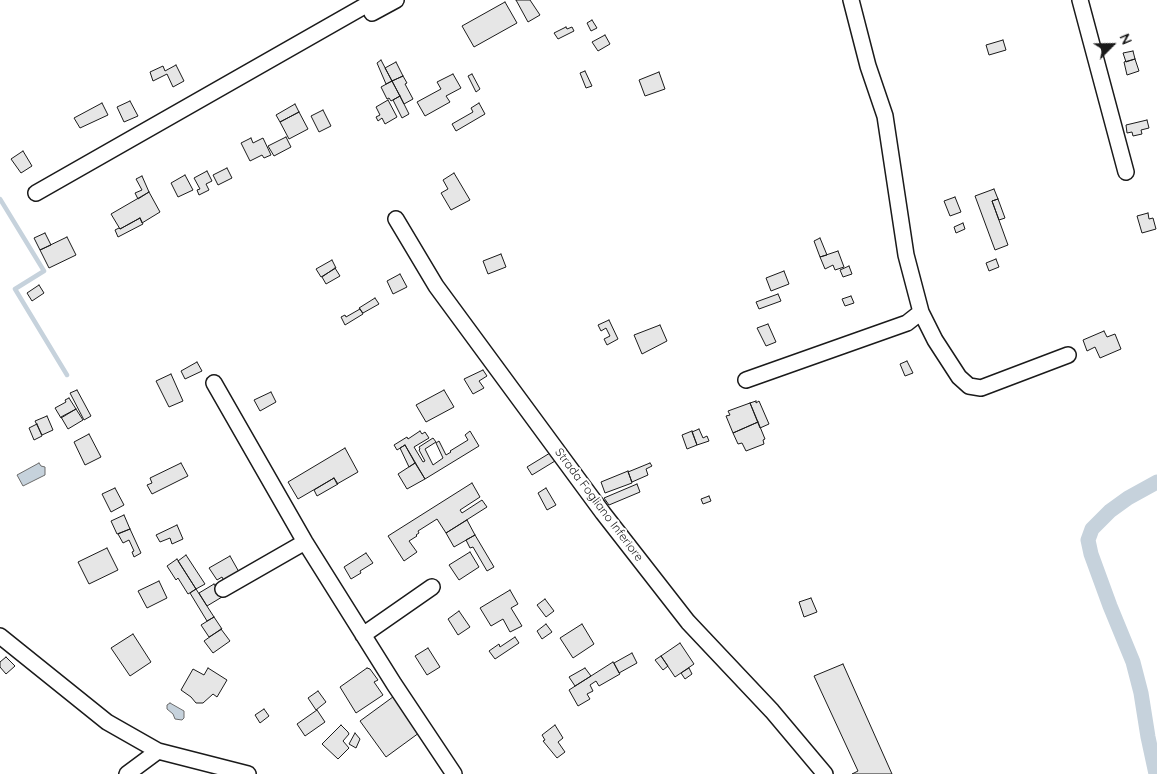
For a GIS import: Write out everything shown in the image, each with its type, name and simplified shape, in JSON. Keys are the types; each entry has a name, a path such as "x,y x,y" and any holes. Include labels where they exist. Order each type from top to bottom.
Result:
{"street":[{"path":"36,193 373,6 396,0"},
{"path":"851,0 868,66 885,116 906,255 920,312 934,340 959,377 969,386 981,388 1068,355"},
{"path":"1080,0 1126,172"},
{"name":"Strada Fogliano Inferiore","path":"396,219 436,286 609,521 688,622 772,711 825,774"},
{"path":"746,380 907,323 920,312"},
{"path":"214,383 305,542 454,774"},
{"path":"224,589 305,542"},
{"path":"363,635 432,587"},
{"path":"3,642 107,722 158,751 248,774"},
{"path":"127,774 158,751"}],"shaded area":[{"path":"39,463 45,467 45,475 23,486 17,475"},
{"path":"170,703 184,711 184,718 182,720 175,719 173,714 167,709 167,705"}],"building":[{"path":"516,0 530,0 540,15 528,22"},
{"path":"505,2 517,23 474,47 462,26"},
{"path":"592,20 597,28 591,31 587,23"},
{"path":"566,27 567,29 572,27 574,31 558,39 554,33"},
{"path":"605,35 610,44 598,51 592,42"},
{"path":"1003,40 1006,50 989,55 986,45"},
{"path":"1133,51 1135,59 1126,62 1123,53"},
{"path":"1135,59 1139,71 1127,75 1124,62"},
{"path":"381,60 392,81 386,84 377,63"},
{"path":"396,62 403,76 392,81 385,68"},
{"path":"176,65 184,81 173,87 167,74 153,81 150,72 163,66 165,71"},
{"path":"585,71 592,86 586,88 580,73"},
{"path":"659,72 665,89 645,96 639,80"},
{"path":"453,74 461,88 446,96 450,102 425,116 417,102 441,89 437,82"},
{"path":"472,74 480,89 476,92 468,76"},
{"path":"403,76 413,99 404,104 392,81"},
{"path":"392,81 400,96 391,101 389,98 387,99 381,87"},
{"path":"400,96 409,114 402,118 393,100"},
{"path":"388,100 397,117 385,124 382,118 378,121 376,117 380,115 376,107"},
{"path":"130,101 138,116 124,122 117,107"},
{"path":"102,103 108,115 80,128 74,118"},
{"path":"479,103 485,114 456,131 452,124 473,112 471,108"},
{"path":"295,104 299,112 280,122 276,115"},
{"path":"323,110 331,126 319,132 311,116"},
{"path":"299,112 308,129 289,139 280,122"},
{"path":"1147,120 1149,128 1141,130 1142,134 1133,136 1132,132 1127,133 1126,125"},
{"path":"286,137 291,147 274,156 268,146"},
{"path":"251,138 253,143 263,138 271,155 264,158 262,155 250,161 241,143"},
{"path":"23,151 32,166 21,173 11,159"},
{"path":"227,168 232,178 218,185 213,175"},
{"path":"207,171 212,181 206,184 209,190 199,195 197,190 200,189 194,178"},
{"path":"454,173 470,200 451,210 441,193 448,189 443,180"},
{"path":"185,175 193,190 178,197 171,183"},
{"path":"142,176 149,192 138,199 135,193 142,190 136,179"},
{"path":"994,189 998,199 992,201 1008,245 995,250 975,196"},
{"path":"149,192 160,212 142,223 140,218 120,229 111,214"},
{"path":"955,197 961,212 950,216 944,201"},
{"path":"998,199 1005,218 999,220 992,201"},
{"path":"1148,213 1149,219 1153,218 1156,229 1142,233 1137,216"},
{"path":"140,218 143,224 118,237 115,230"},
{"path":"963,223 965,229 956,233 954,227"},
{"path":"45,233 51,245 40,250 34,238"},
{"path":"67,237 76,255 49,268 40,250"},
{"path":"820,238 827,255 820,257 814,241"},
{"path":"838,251 844,267 835,270 833,265 825,269 820,257"},
{"path":"501,254 506,267 488,274 483,261"},
{"path":"996,259 999,267 989,271 986,263"},
{"path":"332,260 336,268 321,277 316,269"},
{"path":"849,266 852,274 843,277 840,270"},
{"path":"335,268 340,276 326,284 322,277"},
{"path":"784,271 789,284 771,291 766,278"},
{"path":"400,274 407,287 393,294 387,281"},
{"path":"39,285 44,293 32,301 27,293"},
{"path":"778,294 781,301 759,309 756,302"},
{"path":"851,296 854,303 845,306 842,299"},
{"path":"375,298 379,304 363,313 359,308"},
{"path":"360,309 363,314 345,325 341,317 345,315 346,317"},
{"path":"609,320 618,339 607,345 604,339 610,336 606,328 601,331 598,325"},
{"path":"768,324 776,342 766,346 757,328"},
{"path":"660,325 667,341 642,354 634,335"},
{"path":"1104,331 1107,337 1115,334 1121,349 1100,358 1095,347 1087,351 1083,340"},
{"path":"907,361 913,373 905,376 900,364"},
{"path":"197,362 202,371 185,379 181,371"},
{"path":"483,370 487,376 479,381 484,388 473,394 464,379"},
{"path":"171,374 183,401 169,407 156,381"},
{"path":"77,390 91,416 84,420 70,393"},
{"path":"444,390 454,407 426,422 416,405"},
{"path":"271,392 276,402 260,411 254,400"},
{"path":"69,398 76,409 61,418 55,408 66,402 65,400"},
{"path":"756,401 756,403 759,401 769,424 760,428 750,403"},
{"path":"750,403 758,422 733,433 726,416 730,415 728,411"},
{"path":"76,409 83,420 68,429 61,417"},
{"path":"47,416 53,430 42,435 35,421"},
{"path":"758,422 765,439 763,440 764,444 746,451 742,443 738,444 733,433"},
{"path":"37,424 42,436 34,440 29,428"},
{"path":"699,429 703,438 707,436 709,441 697,445 692,432"},
{"path":"420,431 422,434 425,432 429,438 414,447 423,462 425,461 419,447 433,438 436,442 425,449 433,465 443,458 436,443 439,441 446,455 468,440 465,435 470,431 479,446 425,479 405,445 397,450 394,445"},
{"path":"692,431 697,445 687,449 682,435"},
{"path":"89,434 101,457 85,465 74,442"},
{"path":"405,445 415,463 409,467 400,448"},
{"path":"345,448 358,472 337,484 334,478 298,499 288,482"},
{"path":"550,453 555,461 532,475 527,467"},
{"path":"181,463 188,476 152,494 147,485 152,483 150,478"},
{"path":"415,463 425,479 407,489 398,474"},
{"path":"650,463 652,466 646,469 648,475 632,482 628,472"},
{"path":"628,471 632,483 605,493 601,482"},
{"path":"334,478 338,484 317,496 314,490"},
{"path":"472,483 480,497 460,510 462,513 482,500 487,507 446,533 437,519 418,531 417,536 409,541 417,552 404,561 388,536"},
{"path":"637,484 640,492 609,505 604,498"},
{"path":"115,488 124,505 111,512 102,494"},
{"path":"546,488 556,505 547,510 538,493"},
{"path":"709,496 711,501 703,504 701,499"},
{"path":"124,515 130,529 117,534 111,521"},
{"path":"467,520 475,535 454,547 446,533"},
{"path":"177,525 183,539 172,544 170,538 160,542 156,535"},
{"path":"130,529 141,553 134,557 132,552 134,551 129,540 123,543 118,534"},
{"path":"475,535 494,567 487,571 473,547 470,548 466,540"},
{"path":"107,548 118,570 89,584 78,562"},
{"path":"470,552 479,567 459,580 449,565"},
{"path":"366,553 373,563 351,579 344,567"},
{"path":"186,555 205,584 196,589 178,561"},
{"path":"230,556 239,572 224,581 222,577 217,580 209,568"},
{"path":"177,559 196,589 188,594 178,578 176,580 167,566"},
{"path":"159,581 167,598 147,608 138,591"},
{"path":"214,584 222,597 207,606 199,593"},
{"path":"196,589 214,617 207,621 190,593"},
{"path":"510,590 518,604 511,608 522,626 510,632 503,619 491,626 480,608"},
{"path":"811,598 817,612 804,617 799,602"},
{"path":"545,599 554,611 546,617 537,605"},
{"path":"459,611 470,627 458,635 448,619"},
{"path":"214,617 222,629 209,637 201,625"},
{"path":"546,624 552,632 542,639 537,631"},
{"path":"582,624 594,644 573,658 560,638"},
{"path":"221,629 230,641 213,653 204,641"},
{"path":"133,634 151,662 130,676 111,648"},
{"path":"515,637 519,643 495,659 489,651 499,644 500,647"},
{"path":"680,643 694,664 675,677 661,656"},
{"path":"428,648 440,667 427,675 415,656"},
{"path":"632,653 637,663 619,673 614,663"},
{"path":"661,656 668,666 663,670 655,660"},
{"path":"6,657 15,666 6,674 0,667 0,662"},
{"path":"613,662 620,674 599,686 596,681 590,685 593,691 587,694 590,699 578,706 569,690"},
{"path":"843,664 892,774 852,774 858,771 814,676"},
{"path":"208,668 227,680 217,697 213,694 203,703 196,703 181,690 193,669 204,675"},
{"path":"367,668 370,669 378,680 374,682 383,695 356,713 340,687"},
{"path":"585,668 591,676 575,686 569,677"},
{"path":"689,668 692,674 685,679 681,673"},
{"path":"318,691 326,702 316,710 308,698"},
{"path":"397,694 423,730 386,757 360,721"},
{"path":"264,709 269,716 260,723 255,715"},
{"path":"317,710 325,722 305,736 297,724"},
{"path":"341,725 349,734 343,741 349,748 338,759 322,744"},
{"path":"555,725 563,738 558,742 565,752 557,758 543,741 545,740 542,735"},
{"path":"355,733 360,739 356,748 349,744"}],"waterway":[{"path":"0,199 44,271 15,289 67,375"},
{"path":"1156,774 1141,693 1133,662 1110,606 1091,554 1088,540 1092,529 1110,511 1128,498 1157,482"}]}
